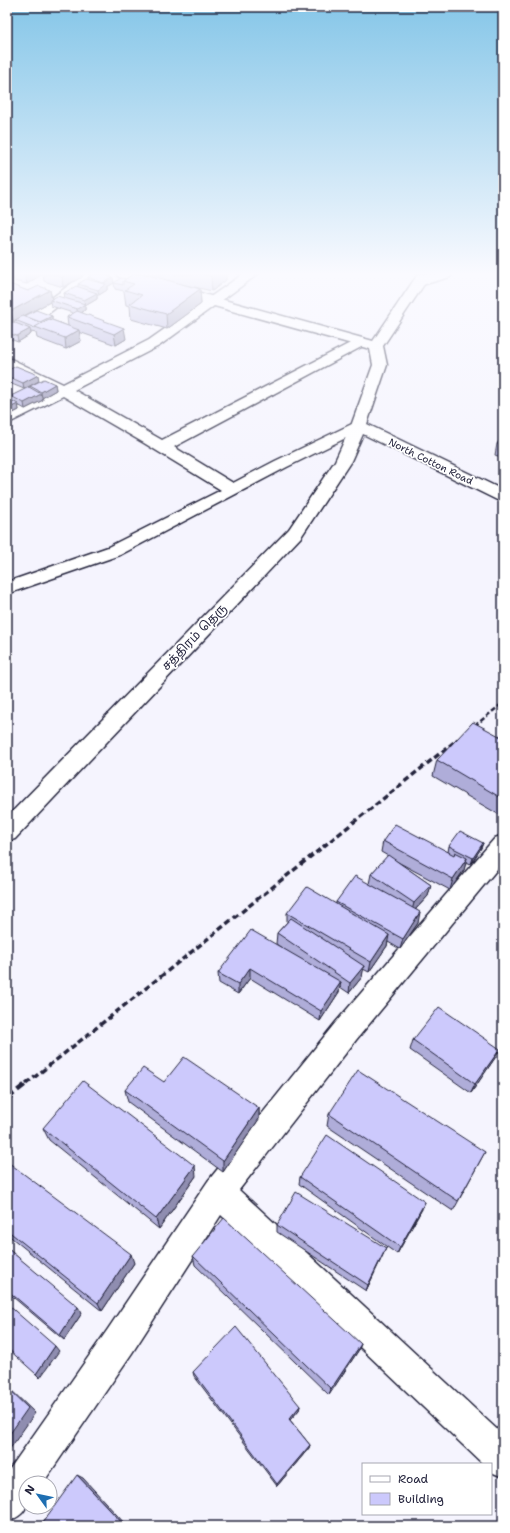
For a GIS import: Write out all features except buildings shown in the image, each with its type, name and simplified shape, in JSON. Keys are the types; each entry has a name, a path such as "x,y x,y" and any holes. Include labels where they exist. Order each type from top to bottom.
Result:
{"street":[{"path":"7,419 66,390 149,346"},
{"path":"163,446 353,346"},
{"name":"சத்திரம் தெரு","path":"10,822 295,533 343,461 360,426 380,365 376,346"},
{"path":"7,361 66,390 163,446 233,490"},
{"path":"7,588 114,551 281,464 360,426"},
{"name":"North Cotton Road","path":"360,426 503,496"},
{"path":"7,1504 120,1341 219,1192 346,1031 503,845"},
{"path":"219,1192 501,1453"}],"railway":[{"path":"457,740 503,703"},
{"path":"26,1084 458,739"},
{"path":"7,1099 27,1083"}]}
